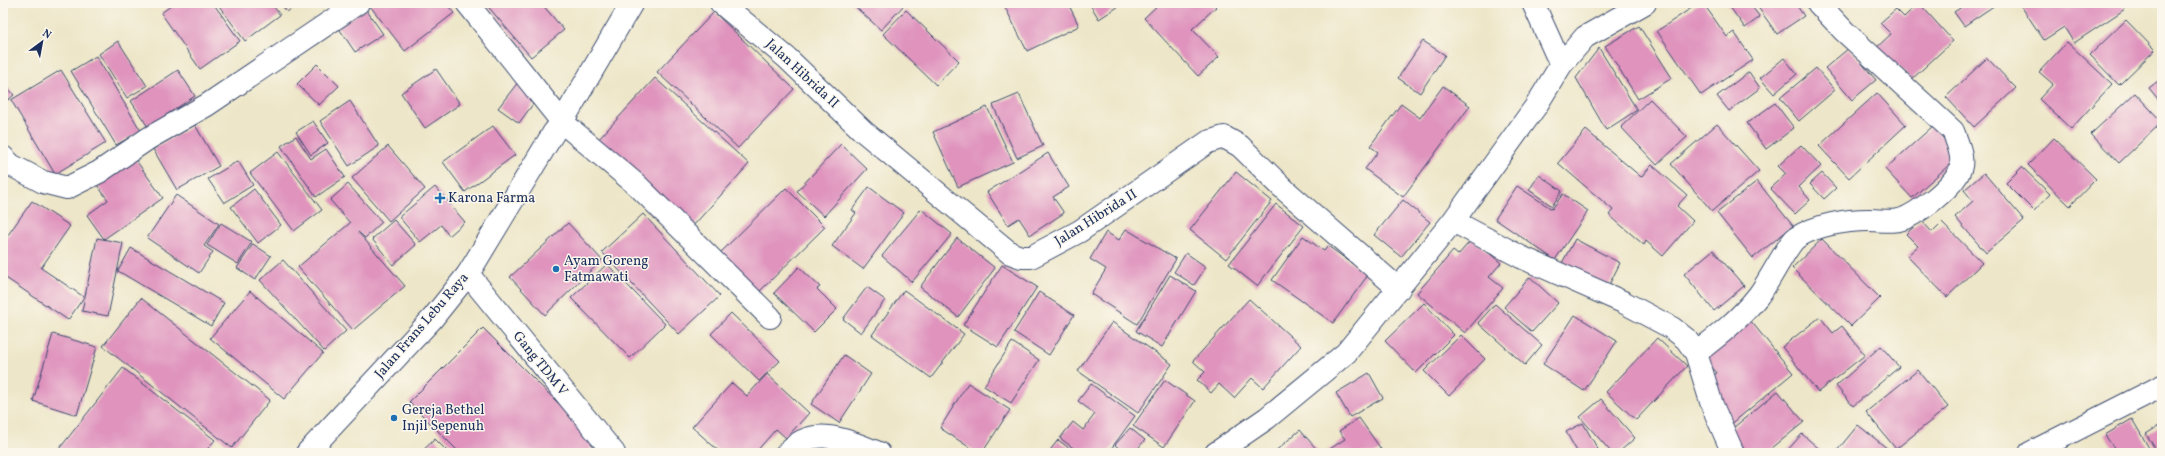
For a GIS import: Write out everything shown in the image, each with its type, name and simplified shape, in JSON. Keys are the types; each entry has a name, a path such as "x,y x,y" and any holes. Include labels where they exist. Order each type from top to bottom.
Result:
{"street":[{"path":"3,158 11,166 43,182 67,188 99,172 148,138 207,105 358,3"},
{"path":"467,3 562,122 638,186 770,317"},
{"name":"Jalan Frans Lebu Raya","path":"307,453 432,319 468,274 554,132 562,122 632,3"},
{"name":"Jalan Hibrida II","path":"721,3 787,58 863,131 1010,253 1020,257 1030,257 1080,231 1208,142 1224,137 1240,146 1286,191 1398,289"},
{"path":"1533,3 1561,65"},
{"path":"1216,453 1267,418 1346,353 1453,221 1536,106 1561,65 1585,37 1645,3"},
{"path":"1696,353 1728,328 1758,296 1795,239 1810,231 1859,220 1899,220 1925,206 1951,183 1961,167 1961,154 1953,131 1844,31 1818,3"},
{"path":"1453,221 1521,257 1623,302 1672,328 1686,339 1696,353 1712,405 1733,453"},
{"name":"Gang TDM V","path":"468,274 614,453"},
{"path":"2030,453 2162,386"},
{"path":"787,453 801,441 819,435 840,439 879,453"}],"building":[{"path":"175,3 213,3 240,41 200,69 161,13"},
{"path":"217,3 271,3 280,15 245,41"},
{"path":"280,3 299,3 287,12"},
{"path":"374,3 446,3 454,13 405,51 370,6"},
{"path":"485,3 541,3 564,30 531,57"},
{"path":"851,3 906,3 881,30"},
{"path":"1003,3 1068,3 1079,26 1027,51"},
{"path":"1089,3 1124,3 1099,19"},
{"path":"1160,3 1212,3 1216,7 1192,29 1219,57 1198,76 1144,18"},
{"path":"1699,3 1703,3 1727,37 1734,32 1753,60 1701,95 1657,31"},
{"path":"1727,3 1749,3 1760,17 1745,28"},
{"path":"1755,3 1795,3 1804,16 1777,34"},
{"path":"1919,3 1953,41 1911,80 1897,64 1891,70 1874,50 1891,34 1880,23 1896,9 1904,17"},
{"path":"1968,3 1998,3 1964,26 1954,12"},
{"path":"2019,3 2122,3 2125,9 2074,43 2064,27 2044,40"},
{"path":"365,8 383,34 355,52 338,27"},
{"path":"906,10 959,61 936,85 883,34"},
{"path":"714,12 794,89 738,148 657,72"},
{"path":"2126,20 2155,50 2119,85 2090,55"},
{"path":"1639,26 1672,78 1638,99 1605,46"},
{"path":"118,41 147,86 127,98 99,54"},
{"path":"1423,41 1445,55 1420,93 1398,78"},
{"path":"2067,42 2112,84 2071,129 2039,99 2053,84 2039,72"},
{"path":"1599,48 1637,110 1606,130 1576,78"},
{"path":"1849,48 1876,80 1852,100 1825,68"},
{"path":"96,56 141,131 116,145 71,71"},
{"path":"1784,58 1797,74 1774,94 1760,78"},
{"path":"1987,58 2016,88 1974,127 1946,97"},
{"path":"317,64 339,86 319,105 297,84"},
{"path":"1816,68 1835,90 1799,121 1780,98"},
{"path":"436,69 460,104 425,128 401,93"},
{"path":"61,70 106,143 55,174 11,100"},
{"path":"178,70 195,96 148,127 131,101"},
{"path":"1749,72 1760,88 1729,111 1717,96"},
{"path":"655,78 749,164 692,227 597,141"},
{"path":"2162,78 2162,104 2149,88"},
{"path":"519,81 539,96 519,123 498,108"},
{"path":"3,82 14,95 3,104"},
{"path":"1443,86 1470,106 1403,197 1365,169 1378,152 1370,146 1401,104 1420,118"},
{"path":"1877,93 1906,125 1849,178 1819,146"},
{"path":"2135,93 2162,122 2119,163 2091,134"},
{"path":"1019,94 1043,146 1017,158 993,105"},
{"path":"1650,99 1687,137 1657,165 1621,127"},
{"path":"350,101 379,146 349,166 320,121"},
{"path":"1775,103 1794,128 1766,149 1747,123"},
{"path":"987,107 1013,162 958,187 933,132"},
{"path":"313,121 328,143 311,155 296,132"},
{"path":"1717,124 1759,171 1712,211 1671,164"},
{"path":"195,125 219,166 177,190 153,149"},
{"path":"493,126 515,155 465,192 443,162"},
{"path":"1933,126 1959,156 1912,198 1885,169"},
{"path":"1586,130 1641,177 1652,165 1687,195 1677,206 1693,221 1663,256 1646,241 1644,245 1609,215 1613,210 1558,163"},
{"path":"296,136 311,159 326,149 345,177 316,197 281,146"},
{"path":"2054,138 2096,179 2070,206 2028,165"},
{"path":"841,144 867,169 824,216 797,191"},
{"path":"1801,145 1821,166 1799,187 1810,200 1795,214 1770,188 1786,174 1778,166"},
{"path":"388,146 425,189 389,221 352,178"},
{"path":"278,152 322,210 294,231 250,173"},
{"path":"1048,153 1069,187 1053,197 1064,213 1030,235 1019,218 1008,225 987,192"},
{"path":"135,159 163,198 104,239 87,215 108,200 97,185"},
{"path":"238,161 253,185 224,203 208,179"},
{"path":"2022,167 2050,194 2034,211 2006,183"},
{"path":"1236,172 1272,201 1226,259 1190,230"},
{"path":"1822,173 1836,188 1824,199 1810,184"},
{"path":"1984,173 2024,220 1986,253 1955,217 1973,201 1964,190"},
{"path":"1539,175 1562,191 1552,206 1529,190"},
{"path":"1757,181 1793,226 1753,258 1717,213"},
{"path":"348,184 382,222 365,238 358,232 405,286 353,330 298,267 350,223 330,200"},
{"path":"1517,186 1552,209 1563,194 1588,211 1555,260 1495,219"},
{"path":"435,187 465,222 449,236 441,225 420,242 399,217"},
{"path":"869,187 904,213 863,269 832,246 856,213 852,210"},
{"path":"786,188 825,227 758,293 719,254"},
{"path":"254,189 281,225 258,243 231,207"},
{"path":"176,195 219,224 204,246 213,252 199,273 147,238"},
{"path":"1403,200 1430,222 1401,257 1374,235"},
{"path":"32,201 70,226 41,268 84,297 68,320 3,276 3,242"},
{"path":"1276,204 1304,226 1257,286 1229,264"},
{"path":"921,209 952,234 912,282 882,256"},
{"path":"643,214 720,296 679,334 602,252"},
{"path":"394,220 416,245 393,265 372,239"},
{"path":"1921,220 1932,232 1942,222 1982,263 1947,297 1907,256 1918,246 1906,234"},
{"path":"221,223 252,242 238,264 207,245"},
{"name":"Ayam Goreng Fatmawati","path":"568,223 602,260 545,315 510,277"},
{"path":"1126,229 1176,259 1137,324 1091,294 1106,269 1090,259 1106,232 1119,240"},
{"path":"1303,236 1324,251 1328,246 1368,275 1333,323 1272,280"},
{"path":"97,238 123,243 108,316 82,311"},
{"path":"957,238 995,268 958,317 920,287"},
{"path":"1472,239 1501,263 1489,277 1503,288 1465,333 1417,293 1453,251 1458,255"},
{"path":"1575,239 1620,263 1608,287 1562,263"},
{"path":"1822,239 1880,298 1851,326 1792,268"},
{"path":"253,244 271,256 255,280 237,268"},
{"path":"131,248 224,303 211,326 118,271"},
{"path":"1713,250 1744,286 1714,311 1684,274"},
{"path":"1186,253 1206,267 1194,285 1174,272"},
{"path":"283,260 346,331 324,351 260,280"},
{"path":"607,264 665,324 630,358 571,298"},
{"path":"1002,265 1037,287 998,347 963,325"},
{"path":"799,267 820,287 817,289 837,309 814,332 774,293"},
{"path":"1170,275 1196,291 1162,347 1136,331"},
{"path":"1530,277 1558,303 1532,332 1504,307"},
{"path":"867,287 885,300 861,333 843,319"},
{"path":"904,290 964,334 931,378 872,335"},
{"path":"250,291 323,353 284,399 210,338"},
{"path":"1039,292 1074,315 1049,355 1014,332"},
{"path":"141,298 270,400 232,448 103,346"},
{"path":"1249,299 1301,346 1263,388 1252,378 1234,398 1219,384 1211,393 1197,380 1205,372 1193,361"},
{"path":"1424,303 1454,335 1416,373 1385,341"},
{"path":"1495,304 1542,345 1525,365 1478,323"},
{"path":"731,313 780,361 759,381 711,334"},
{"path":"1575,315 1617,341 1584,391 1543,364"},
{"path":"1820,317 1833,333 1842,326 1865,355 1818,392 1782,347"},
{"path":"1750,320 1793,373 1729,426 1715,408 1723,402 1706,381 1717,373 1704,358"},
{"path":"1112,322 1172,364 1138,413 1078,371"},
{"path":"483,328 597,442 586,453 460,453 409,402"},
{"path":"53,334 97,347 77,415 33,401"},
{"path":"1461,335 1485,359 1449,396 1424,371"},
{"path":"1657,338 1687,366 1636,420 1606,392"},
{"path":"1012,342 1039,360 1011,403 984,386"},
{"path":"1881,346 1899,367 1853,406 1836,386"},
{"path":"844,355 871,374 839,423 811,404"},
{"path":"123,368 215,440 204,453 56,453"},
{"path":"1918,370 1948,407 1896,449 1866,412"},
{"path":"1369,373 1383,398 1350,417 1336,393"},
{"path":"767,374 809,413 786,438 776,429 755,453 721,453 692,427 732,383 747,396"},
{"path":"1165,380 1195,401 1164,447 1133,426"},
{"path":"968,383 1010,410 982,453 978,453 940,428"},
{"path":"1091,384 1135,416 1108,453 1080,453 1060,438 1073,422 1083,430 1095,414 1078,401"},
{"path":"1778,391 1804,422 1766,453 1745,453 1728,432"},
{"path":"1601,399 1635,438 1618,453 1612,453 1580,417"},
{"path":"1359,418 1381,449 1376,453 1328,453 1327,451 1345,439 1339,431"},
{"path":"2132,419 2152,453 2117,453 2105,435"},
{"path":"1583,423 1600,453 1578,453 1566,432"},
{"path":"2162,424 2162,453 2158,453 2146,434"},
{"path":"1858,425 1893,453 1837,453 1836,452"},
{"path":"1130,428 1145,440 1134,453 1125,453 1115,445"},
{"path":"1300,430 1320,453 1273,453"},
{"path":"1802,434 1824,453 1785,453"},
{"path":"435,439 449,453 420,453"},
{"path":"1058,440 1076,453 1048,453"}],"place":[{"name":"Karona Farma","path":"440,198"},
{"name":"Ayam Goreng Fatmawati","path":"556,269"},
{"name":"Gereja Bethel Injil Sepenuh","path":"394,418"}]}
